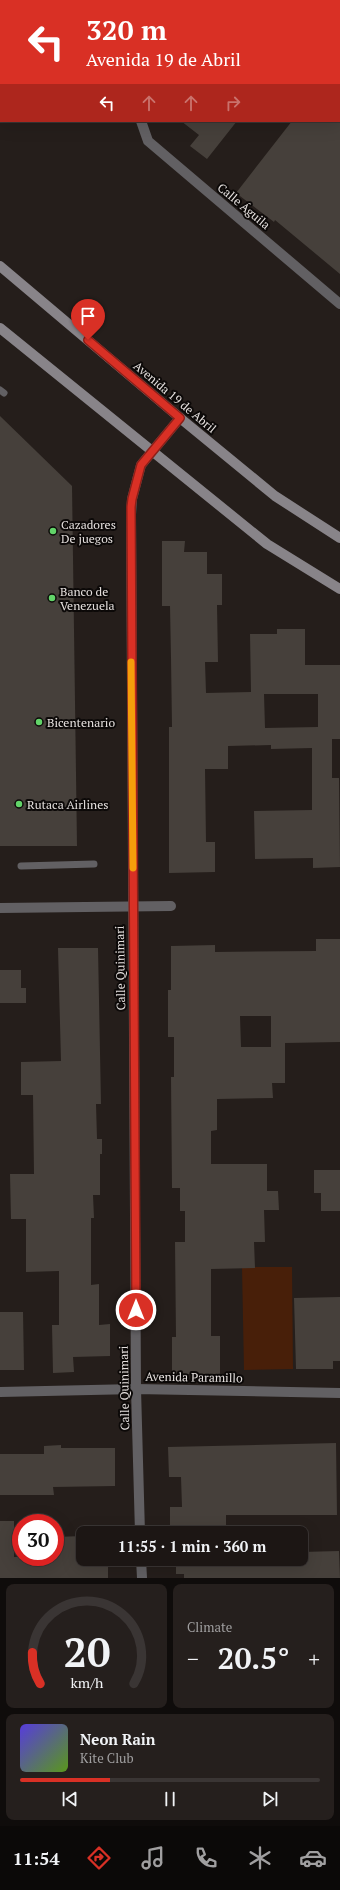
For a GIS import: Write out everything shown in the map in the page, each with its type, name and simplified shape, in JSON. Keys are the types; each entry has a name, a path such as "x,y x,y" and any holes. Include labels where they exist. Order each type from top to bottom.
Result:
{"main road":[{"name":"Avenida 19 de Abril","path":"0,266 275,496 340,538"},
{"path":"0,328 267,544 340,589"}],"street":[{"name":"Calle Águila","path":"141,122 148,141 340,304"},
{"name":"Calle Quinimari","path":"140,1526 136,1389 131,515 132,499 141,465 180,418"},
{"path":"0,908 171,906"},
{"name":"Avenida Paramillo","path":"0,1392 136,1389 340,1393"},
{"path":"141,1566 142,1578"}],"lane":[{"path":"21,866 94,864"}],"shaded area":[{"path":"242,1267 292,1267 293,1369 244,1370"}],"building":[{"path":"182,122 236,122 207,159 190,146 199,135"},
{"path":"291,122 340,122 340,274 275,220 274,222 236,193"},
{"path":"0,416 72,486 77,846 0,846"},
{"path":"162,541 185,541 184,552 207,552 207,574 222,574 222,605 217,605 218,662 205,662 206,693 251,692 250,634 277,634 277,629 305,629 305,665 340,665 340,739 332,739 332,778 339,778 340,867 313,868 313,858 255,859 254,811 312,810 312,748 271,749 271,745 228,746 228,769 205,769 206,842 215,842 215,872 169,873 169,727 172,727 170,606 162,606","holes":["264,694 318,694 318,727 265,728"]},
{"path":"316,939 340,939 340,1042 285,1043 285,1083 272,1083 273,1098 217,1099 217,1130 211,1131 211,1164 267,1164 267,1191 278,1191 279,1210 264,1210 265,1242 254,1242 255,1268 211,1269 211,1336 220,1336 220,1374 172,1374 172,1337 176,1337 175,1242 185,1242 185,1211 180,1211 180,1188 172,1188 171,1077 174,1077 174,1037 168,1037 168,990 171,990 171,946 215,945 215,952 316,951","holes":["240,1016 271,1016 271,1047 241,1047"]},
{"path":"58,948 98,948 101,1104 96,1104 97,1139 102,1139 102,1154 100,1154 100,1195 93,1195 94,1218 91,1218 91,1285 99,1284 99,1325 110,1324 110,1356 73,1357 74,1372 53,1373 52,1325 59,1325 59,1271 26,1272 26,1219 11,1219 10,1174 34,1174 33,1095 21,1095 21,1062 61,1061"},
{"path":"0,970 21,970 21,988 26,988 26,1003 0,1003"},
{"path":"314,1170 340,1170 340,1211 321,1211 321,1193 314,1193"},
{"path":"340,1297 340,1361 333,1361 333,1369 296,1369 294,1298"},
{"path":"0,1312 23,1312 24,1370 0,1370"},
{"path":"336,1443 337,1515 226,1515 226,1526 170,1526 170,1507 182,1507 181,1477 169,1477 168,1447"},
{"path":"61,1445 61,1448 115,1448 115,1486 53,1487 54,1495 0,1495 0,1454 44,1454 44,1446"},
{"path":"0,1521 12,1521 12,1566 64,1566 64,1537 76,1536 76,1566 108,1566 108,1578 0,1578"},
{"path":"339,1551 340,1578 184,1578 184,1574 176,1574 176,1566 308,1566 308,1552"}],"slow traffic":[{"path":"131,662 133,868"}],"place":[{"name":"Cazadores De juegos","path":"53,531"},
{"name":"Banco de Venezuela","path":"52,598"},
{"name":"Bicentenario","path":"39,722"},
{"name":"Rutaca Airlines","path":"19,804"}],"route":[{"path":"88,340 180,418 141,465 131,507 136,1310"}]}
